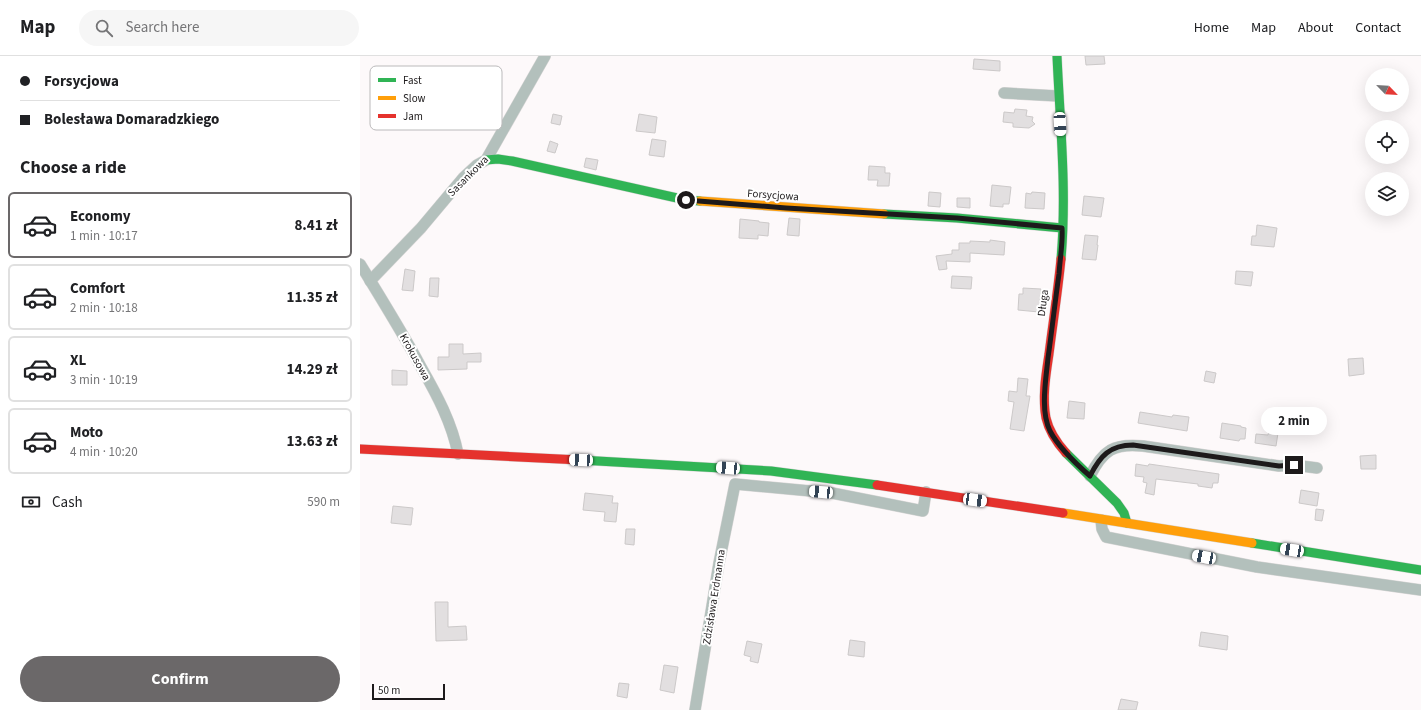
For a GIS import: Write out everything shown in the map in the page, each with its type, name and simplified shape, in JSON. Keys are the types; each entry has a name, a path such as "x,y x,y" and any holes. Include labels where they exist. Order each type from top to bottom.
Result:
{"street":[{"name":"Sasankowa","path":"370,280 421,228 463,178 477,165 486,160 545,56"},
{"name":"Długa","path":"1057,56 1063,193 1062,228 1061,256 1046,380 1046,419 1049,430 1055,439 1077,464 1120,507 1127,523"},
{"path":"1004,94 1058,96"},
{"name":"Forsycjowa","path":"486,160 498,159 512,161 686,200 786,208 957,218 1062,228"},
{"name":"Krokusowa","path":"360,264 399,327 433,388 454,435 458,454"},
{"path":"1090,476 1100,458 1109,450 1123,445 1143,446 1279,466 1294,465 1317,468"},
{"path":"360,449 685,465 771,471 926,492 1421,570"},
{"name":"Zdzisława Erdmanna","path":"694,710 719,563 735,484 832,493 923,511 926,492"},
{"path":"1101,520 1102,529 1106,537 1257,567 1421,590"}],"building":[{"path":"1085,56 1104,56 1105,64 1086,65"},
{"path":"974,59 1000,61 1000,71 973,69"},
{"path":"1015,109 1027,110 1026,116 1033,117 1032,121 1035,124 1029,128 1013,127 1013,123 1003,122 1004,112 1014,113"},
{"path":"553,114 562,116 560,125 551,123"},
{"path":"639,114 657,117 655,133 636,131"},
{"path":"652,139 666,141 664,157 649,155"},
{"path":"550,141 558,144 555,153 547,151"},
{"path":"586,158 598,160 596,170 584,167"},
{"path":"869,166 885,167 885,173 890,173 889,186 877,186 878,180 868,180"},
{"path":"992,185 1011,187 1009,204 1003,204 1003,207 990,206"},
{"path":"929,192 941,193 940,207 928,206"},
{"path":"1032,192 1045,193 1044,209 1025,208 1026,193 1031,194"},
{"path":"1084,196 1104,198 1101,217 1082,215"},
{"path":"957,198 970,198 970,208 957,207"},
{"path":"789,218 800,219 799,236 787,235"},
{"path":"740,219 769,223 768,236 758,235 758,239 739,238"},
{"path":"1257,225 1277,228 1274,247 1251,245 1252,236 1256,236"},
{"path":"1085,235 1098,236 1096,260 1082,259"},
{"path":"990,240 1005,242 1004,255 970,253 970,262 946,261 947,269 939,270 936,256 952,254 952,250 959,250 959,243 970,243 970,241 990,242"},
{"path":"405,269 415,271 413,291 402,290"},
{"path":"1236,271 1253,272 1251,286 1235,284"},
{"path":"952,276 972,277 971,289 951,288"},
{"path":"430,278 439,278 438,297 429,296"},
{"path":"1023,288 1041,289 1039,312 1018,310 1019,294 1023,294"},
{"path":"449,344 463,344 463,354 481,353 481,362 467,362 467,369 438,370 438,357 449,357"},
{"path":"1363,358 1364,374 1349,376 1348,359"},
{"path":"392,370 407,371 407,385 392,385"},
{"path":"1206,371 1216,373 1214,383 1204,381"},
{"path":"1018,378 1028,379 1026,396 1030,396 1024,431 1010,429 1014,402 1008,401 1009,391 1017,392"},
{"path":"1069,401 1085,403 1084,419 1067,418"},
{"path":"1140,412 1172,417 1173,415 1189,417 1187,431 1138,423"},
{"path":"1222,423 1246,428 1245,439 1240,439 1239,441 1220,438"},
{"path":"1269,431 1278,433 1276,446 1255,443 1256,434 1268,435"},
{"path":"1376,455 1376,469 1361,469 1360,456"},
{"path":"1136,464 1148,466 1149,464 1219,474 1218,483 1213,483 1212,488 1198,486 1198,484 1156,479 1154,495 1145,493 1147,483 1143,482 1144,477 1135,476"},
{"path":"1301,490 1319,493 1317,506 1299,503"},
{"path":"585,493 613,496 612,503 618,503 616,522 604,521 605,512 583,510"},
{"path":"393,506 413,508 411,525 391,523"},
{"path":"1316,509 1324,510 1322,521 1315,520"},
{"path":"626,529 635,529 634,545 625,544"},
{"path":"435,602 448,602 448,627 466,626 467,640 436,641"},
{"path":"1201,632 1228,636 1227,650 1199,646"},
{"path":"850,640 865,642 864,657 848,655"},
{"path":"747,641 762,644 758,663 750,661 751,657 744,655"},
{"path":"664,665 678,667 674,693 660,690"},
{"path":"619,683 629,684 627,698 617,696"},
{"path":"1121,699 1138,702 1136,710 1118,710"}],"traffic: fast":[{"path":"1057,56 1063,183 1063,234 1061,259"},
{"path":"486,160 498,159 512,161 686,200 700,201"},
{"path":"884,214 957,218 1062,228"},
{"path":"1066,453 1117,503 1124,513 1127,523"},
{"path":"580,460 771,471 877,485"},
{"path":"1252,543 1421,570"}],"traffic: slow":[{"path":"700,201 884,214"},
{"path":"1063,513 1252,543"}],"traffic: jam":[{"path":"1061,259 1044,402 1049,428 1066,453"},
{"path":"360,449 580,460"},
{"path":"877,485 1063,513"}],"route":[{"path":"686,200 786,208 957,218 1062,228 1061,256 1047,373 1045,408 1049,430 1063,449 1077,464 1090,476 1100,458 1109,450 1123,445 1133,445 1279,466 1294,465"}]}
